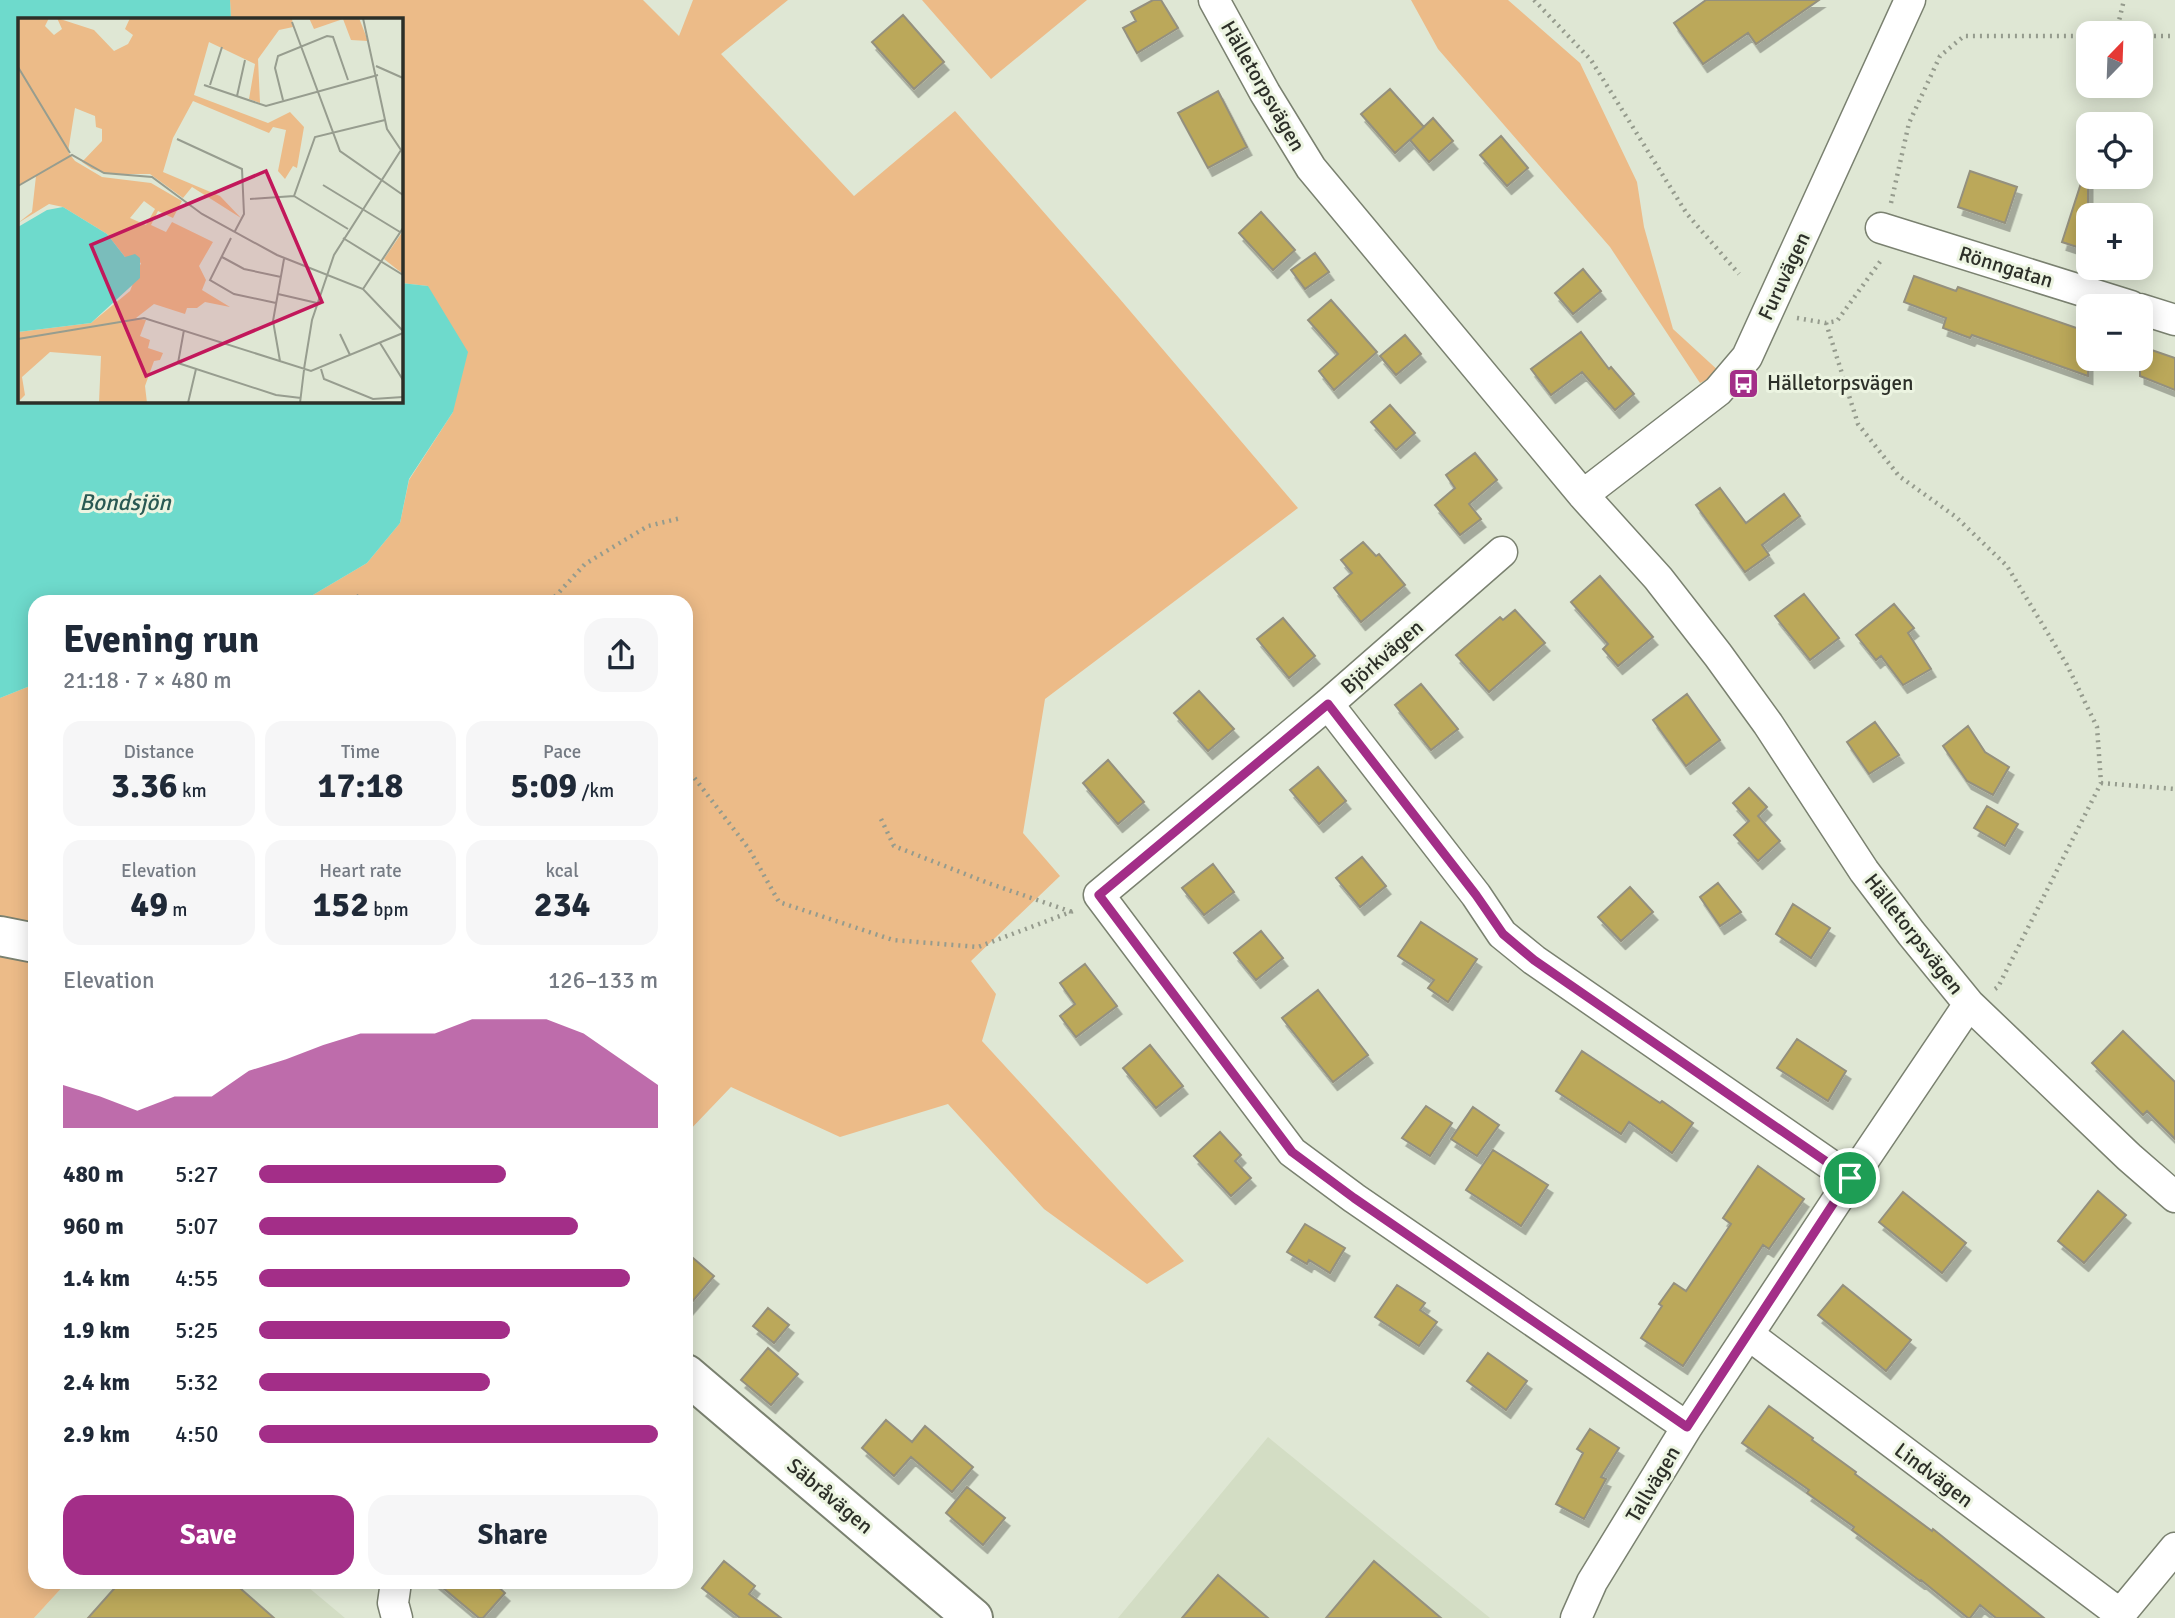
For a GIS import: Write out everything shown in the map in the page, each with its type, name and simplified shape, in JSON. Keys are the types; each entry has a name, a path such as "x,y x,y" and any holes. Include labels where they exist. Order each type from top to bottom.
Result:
{"main road":[{"path":"0,936 28,942"},
{"name":"Säbråvägen","path":"693,1380 974,1618"}],"street":[{"name":"Hälletorpsvägen","path":"1214,0 1265,93 1311,168 1583,495 1658,578 1768,724 1864,872 1911,933 1969,1004 2129,1157 2175,1197"},
{"name":"Furuvägen","path":"1583,495 1718,391 1747,356 1910,0"},
{"name":"Rönngatan","path":"1881,229 2092,294"},
{"path":"2153,313 2175,320"},
{"name":"Björkvägen","path":"1502,552 1328,704 1099,895 1292,1152 1354,1198 1687,1427"},
{"path":"1328,704 1476,895 1503,934 1546,968 1850,1178"},
{"name":"Tallvägen","path":"1576,1618 1592,1583 1687,1427 1850,1178 1969,1004"},
{"name":"Lindvägen","path":"1749,1335 2118,1616"},
{"path":"2118,1616 2175,1548"},
{"path":"396,1589 393,1604 397,1618"}],"path":[{"path":"1534,0 1591,60 1687,214 1739,274"},
{"path":"2119,21 2124,0"},
{"path":"1797,317 1826,323 1837,320 1882,260 1881,229 1893,200 1909,123 1940,56 1964,36 2076,36"},
{"path":"2153,36 2175,36"},
{"path":"1826,323 1858,424 1899,476 1956,517 2007,566 2067,665 2097,727 2101,783 1998,988 1969,1004"},
{"path":"556,595 585,564 648,526 681,518"},
{"path":"693,776 749,849 779,902 893,940 978,947 1073,913 894,846 881,820"},
{"path":"2101,783 2175,789"}],"shaded area":[{"path":"230,0 643,0 679,36 693,0 788,0 721,54 854,196 955,111 1298,508 1045,699 1023,833 1060,876 971,961 996,994 982,1041 1184,1261 1147,1284 1044,1209 948,1104 840,1137 731,1087 693,1127 693,595 313,595 367,563 400,523 409,480 453,412 428,286 402,283 402,18 231,18"},
{"path":"922,0 1087,0 991,79"},
{"path":"1411,0 1508,0 1580,63 1637,182 1644,227 1673,329 1721,373 1700,383 1610,247 1438,49"},
{"path":"28,687 28,1589 61,1589 34,1618 0,1618 0,698"},
{"path":"1268,1437 1490,1618 1118,1618"},
{"path":"61,1589 310,1589 345,1618 34,1618"}],"water":[{"name":"Bondsjön","path":"0,0 230,0 231,18 18,18 18,402 402,402 402,283 428,286 468,352 453,412 409,479 400,523 367,563 313,595 28,595 28,687 0,698"}],"building":[{"path":"1153,0 1161,0 1178,28 1137,53 1123,28 1136,21 1131,12"},
{"path":"1706,0 1819,0 1756,44 1748,33 1703,64 1674,23"},
{"path":"903,15 944,62 914,89 872,42"},
{"path":"1390,89 1424,127 1395,153 1361,114"},
{"path":"1218,91 1247,147 1208,168 1178,113"},
{"path":"1433,118 1453,141 1429,162 1410,140"},
{"path":"1501,136 1528,168 1507,186 1480,155"},
{"path":"1970,171 2017,187 2005,223 1958,207"},
{"path":"2079,189 2088,189 2088,203 2076,203 2076,247 2062,242"},
{"path":"1261,212 1295,250 1273,270 1239,233"},
{"path":"1315,253 1329,272 1305,289 1291,270"},
{"path":"1583,269 1601,291 1573,314 1555,293"},
{"path":"1914,276 1956,291 1958,287 2076,328 2076,371 2088,371 2088,376 1972,335 1970,338 1943,328 1946,318 1904,302"},
{"path":"1331,300 1377,352 1334,390 1319,371 1338,354 1308,320"},
{"path":"1581,332 1609,369 1611,367 1634,394 1615,410 1582,372 1551,395 1531,369"},
{"path":"1405,335 1421,354 1396,375 1380,356"},
{"path":"2153,350 2175,358 2175,390 2140,376 2140,371 2153,371"},
{"path":"1390,405 1415,433 1396,450 1371,422"},
{"path":"1475,453 1497,480 1469,504 1481,519 1460,535 1435,505 1455,488 1446,475"},
{"path":"1720,488 1746,523 1784,494 1800,516 1762,545 1769,555 1745,572 1696,505"},
{"path":"1363,542 1376,556 1379,554 1405,585 1361,622 1334,588 1352,573 1341,560"},
{"path":"1600,576 1653,637 1618,666 1603,649 1608,644 1571,602"},
{"path":"1804,594 1839,638 1810,660 1775,616"},
{"path":"1894,604 1914,628 1908,633 1931,669 1903,685 1881,656 1876,660 1856,635"},
{"path":"1515,610 1545,643 1489,692 1456,655 1500,617 1503,620"},
{"path":"1283,618 1315,656 1289,678 1257,639"},
{"path":"1421,684 1458,729 1431,750 1395,705"},
{"path":"1199,691 1234,729 1208,751 1174,713"},
{"path":"1687,694 1720,740 1686,766 1653,720"},
{"path":"1875,722 1899,755 1869,774 1847,742"},
{"path":"1968,726 1985,752 2009,767 1993,795 1967,781 1943,746"},
{"path":"1108,760 1144,802 1118,824 1083,783"},
{"path":"1318,767 1346,801 1319,824 1290,790"},
{"path":"1749,788 1767,807 1758,816 1780,841 1758,861 1734,835 1749,821 1733,803"},
{"path":"1987,806 2018,824 2005,846 1974,828"},
{"path":"1362,857 1386,886 1360,907 1336,878"},
{"path":"1213,864 1234,892 1204,915 1182,888"},
{"path":"1718,883 1741,912 1720,926 1700,897"},
{"path":"1630,887 1653,912 1621,941 1598,917"},
{"path":"1793,904 1830,928 1811,958 1776,934"},
{"path":"1421,922 1477,959 1448,1002 1428,988 1434,980 1398,956"},
{"path":"1261,931 1283,958 1256,980 1234,953"},
{"path":"1085,964 1117,1006 1076,1037 1060,1016 1075,1004 1060,983"},
{"path":"1318,990 1368,1055 1333,1082 1282,1018"},
{"path":"2123,1031 2175,1082 2175,1139 2147,1111 2143,1115 2092,1063"},
{"path":"1797,1039 1846,1071 1828,1101 1777,1068"},
{"path":"1150,1045 1183,1086 1156,1108 1123,1068"},
{"path":"1582,1051 1693,1123 1672,1153 1629,1122 1621,1134 1556,1091"},
{"path":"1426,1106 1452,1123 1430,1156 1402,1138"},
{"path":"1473,1107 1499,1125 1477,1156 1451,1139"},
{"path":"1220,1132 1241,1155 1235,1161 1251,1178 1231,1196 1194,1156"},
{"path":"1493,1150 1548,1185 1521,1226 1466,1190"},
{"path":"1758,1166 1804,1199 1769,1249 1763,1245 1683,1366 1641,1338 1674,1283 1686,1291 1731,1224 1723,1218"},
{"path":"2098,1191 2126,1215 2084,1263 2058,1241"},
{"path":"1903,1192 1966,1243 1942,1273 1879,1222"},
{"path":"1305,1224 1345,1248 1330,1273 1309,1260 1307,1264 1287,1252"},
{"path":"693,1258 714,1276 693,1301"},
{"path":"1397,1285 1425,1303 1420,1310 1437,1322 1419,1346 1375,1317"},
{"path":"1843,1285 1911,1340 1886,1371 1818,1315"},
{"path":"768,1308 789,1325 774,1343 753,1326"},
{"path":"768,1348 798,1374 771,1405 741,1380"},
{"path":"1488,1353 1527,1381 1506,1410 1467,1381"},
{"path":"1769,1406 1856,1472 1855,1474 1932,1531 1933,1529 2044,1618 1996,1618 1980,1605 1968,1618 1852,1530 1854,1527 1807,1493 1809,1490 1742,1443"},
{"path":"886,1420 912,1442 925,1426 973,1467 952,1492 911,1457 894,1476 862,1448"},
{"path":"1590,1429 1619,1448 1601,1477 1606,1479 1584,1519 1556,1504 1583,1453 1577,1449"},
{"path":"967,1487 1005,1518 983,1545 946,1513"},
{"path":"724,1561 755,1586 749,1594 781,1618 740,1618 702,1588"},
{"path":"1374,1561 1441,1618 1326,1618"},
{"path":"1218,1575 1268,1618 1182,1618"},
{"path":"114,1589 241,1589 274,1618 88,1618"},
{"path":"444,1589 501,1589 505,1593 483,1618 479,1618"}],"place":[{"name":"Hälletorpsvägen","path":"1744,383"}],"route":[{"path":"1328,704 1476,895 1503,934 1534,960 1850,1178 1687,1427 1354,1198 1292,1152 1099,895 1328,704"}]}
